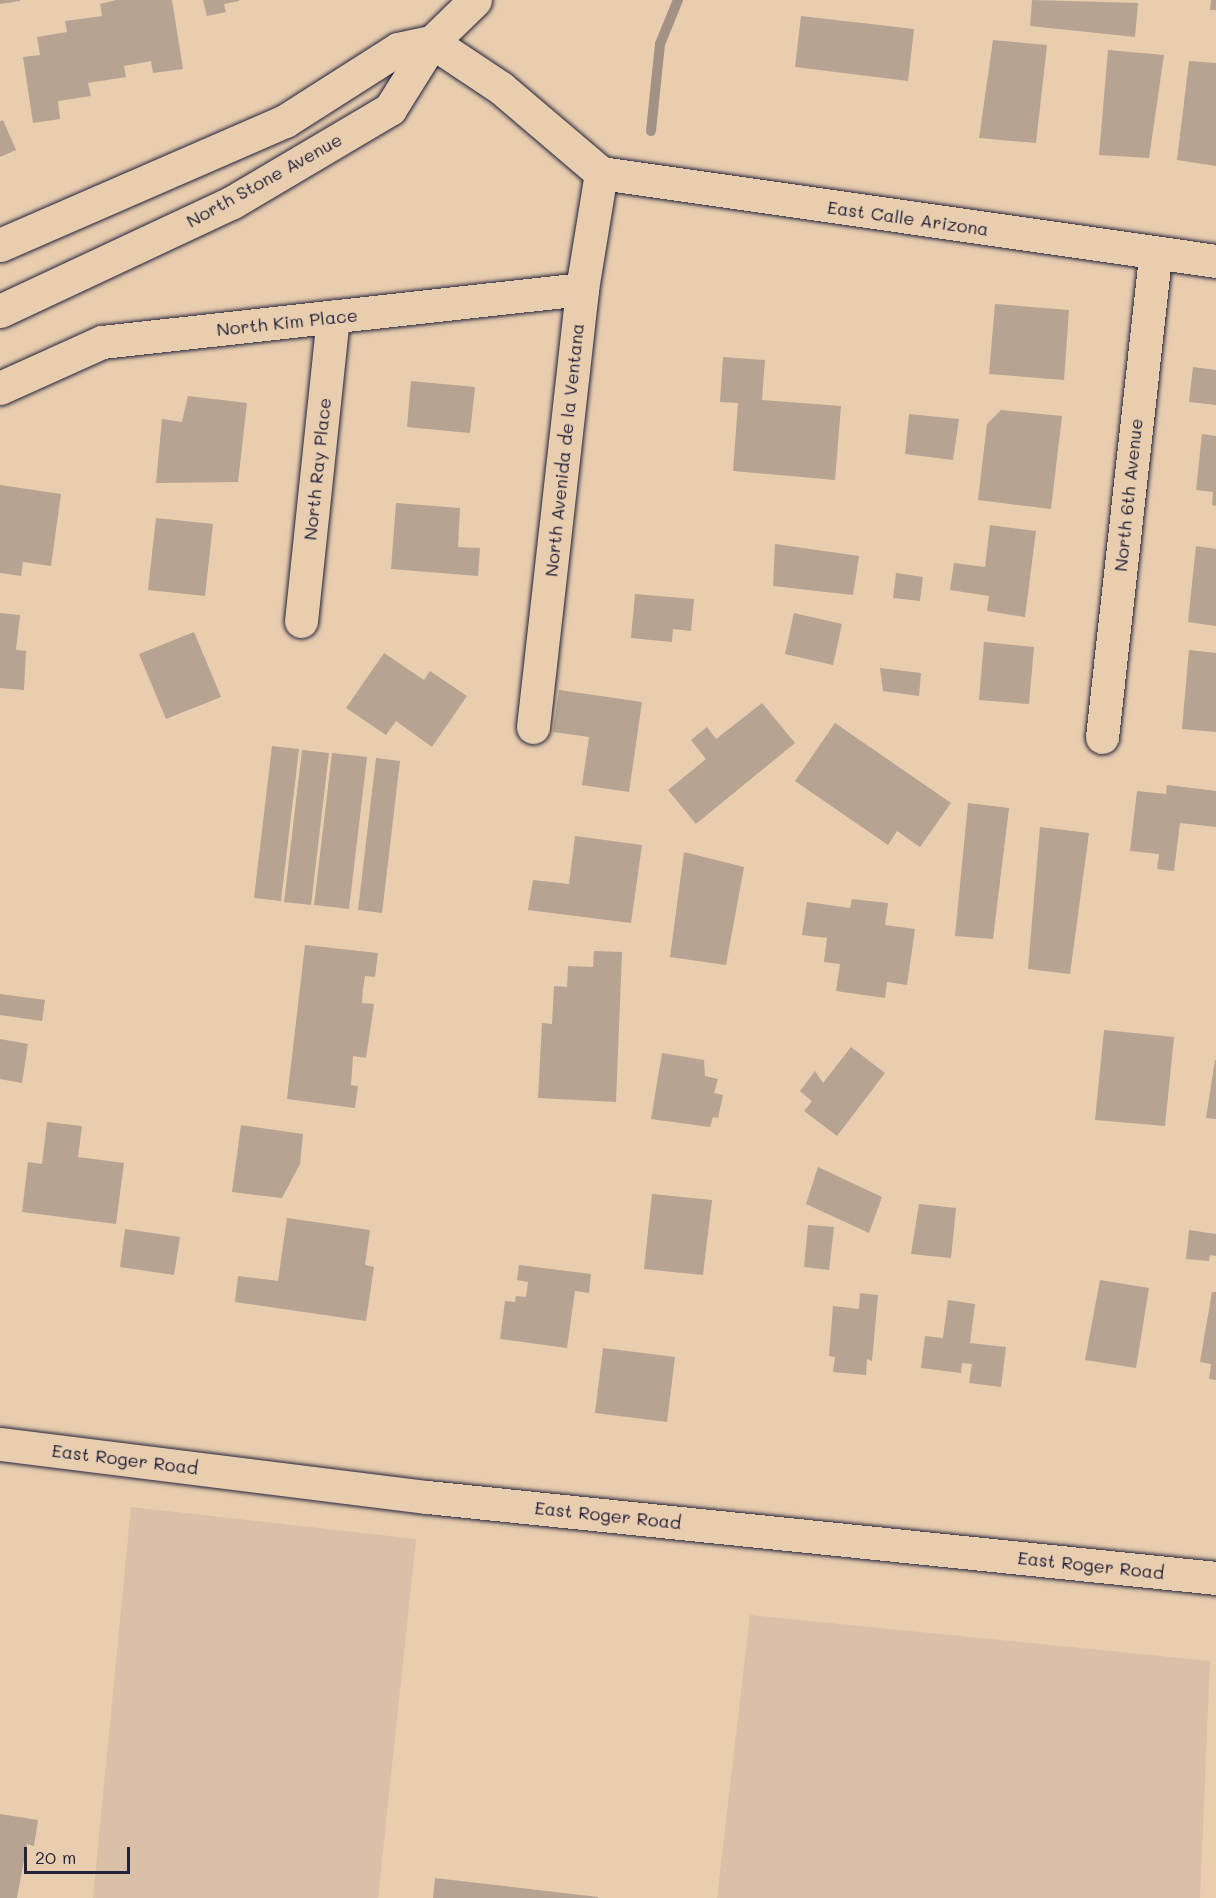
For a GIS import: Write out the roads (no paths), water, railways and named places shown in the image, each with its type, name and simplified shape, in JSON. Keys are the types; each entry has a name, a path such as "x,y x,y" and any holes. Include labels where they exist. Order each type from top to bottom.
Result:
{"street":[{"name":"North Stone Avenue","path":"0,310 231,202 390,108 432,42 475,0"},
{"path":"0,245 285,121 398,48 432,42 501,88 601,173"},
{"name":"East Calle Arizona","path":"601,173 1216,261"},
{"name":"North Avenida de la Ventana","path":"533,727 582,289 601,173"},
{"name":"North 6th Avenue","path":"1102,737 1155,254"},
{"name":"North Kim Place","path":"0,388 102,342 582,289"},
{"name":"North Ray Place","path":"301,621 333,317"},
{"name":"East Roger Road","path":"0,1444 427,1497 1216,1578"}],"waterway":[{"path":"651,131 660,44 678,0"}]}
